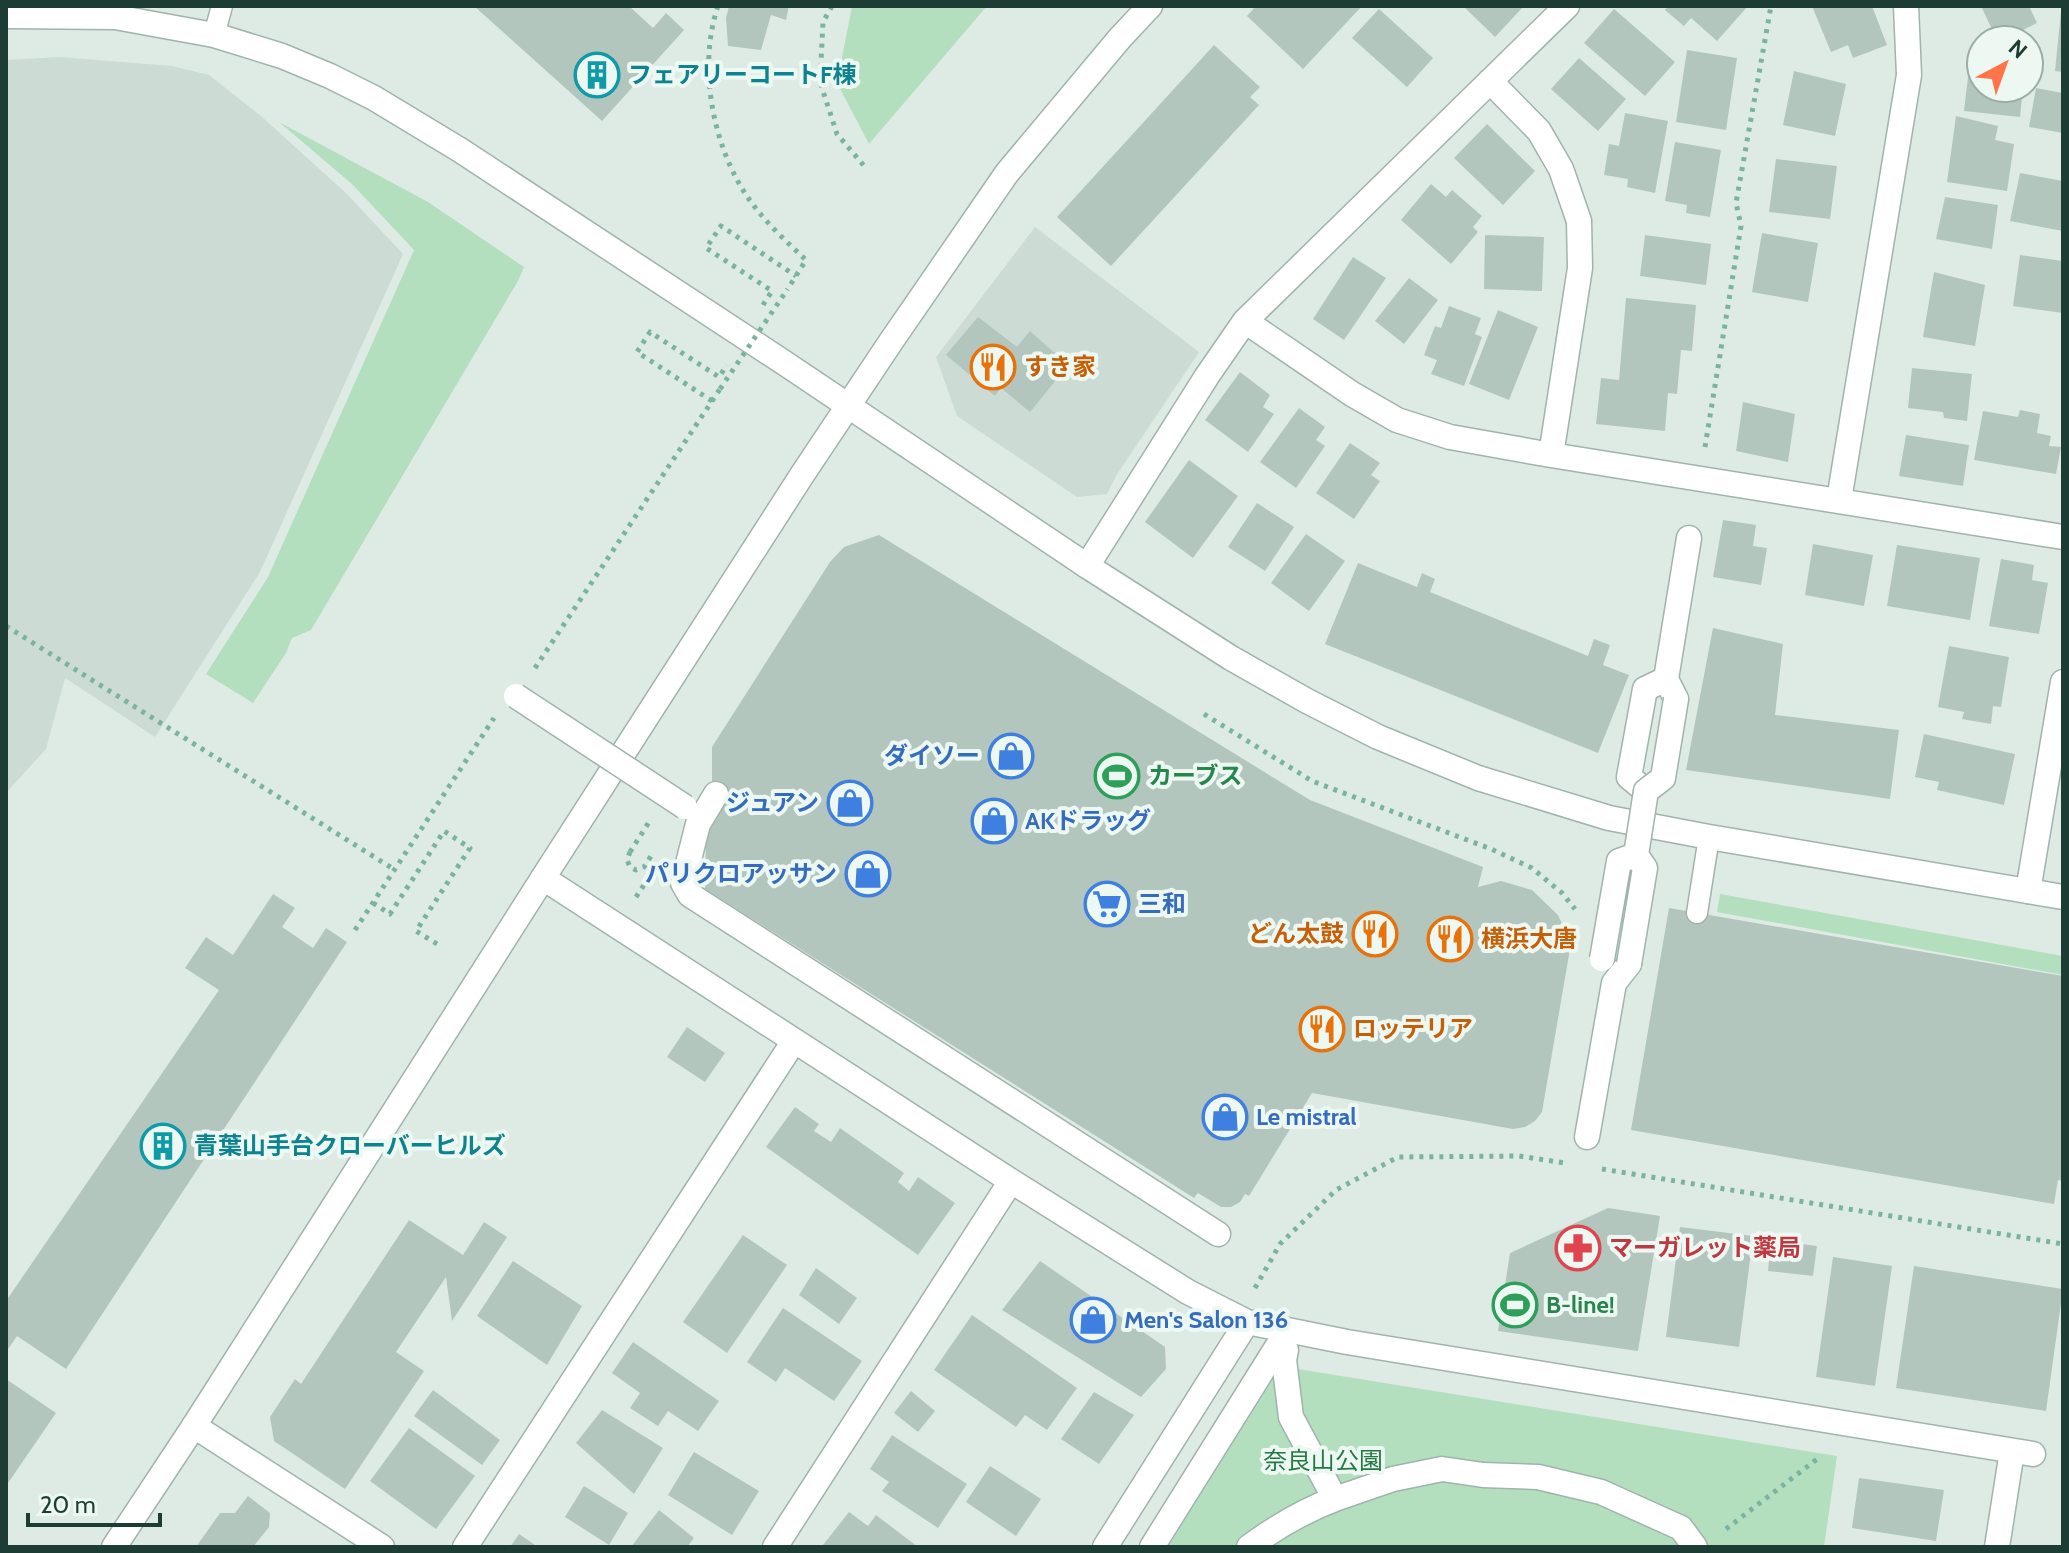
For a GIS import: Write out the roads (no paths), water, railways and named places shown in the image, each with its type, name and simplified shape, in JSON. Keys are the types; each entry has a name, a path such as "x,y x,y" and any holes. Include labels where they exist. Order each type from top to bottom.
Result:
{"street":[{"path":"114,1547 848,406 1007,173 1090,72 1150,6"},
{"path":"1087,566 1245,321 1567,6"},
{"path":"1839,500 1909,75 1906,6"},
{"path":"6,16 115,17 214,35 282,56 374,98 460,150 1087,566 1231,658 1378,737 1478,778 1609,818 2063,897"},
{"path":"1490,81 1539,131 1561,169 1579,221 1580,268 1551,455"},
{"path":"1245,321 1352,394 1397,420 1450,437 2063,537"},
{"path":"1646,791 1629,777 1662,689 1689,538"},
{"path":"2028,891 2063,682"},
{"path":"1587,1137 1614,983 1629,964 1645,868 1636,855 1646,791 1663,778 1662,689"},
{"path":"516,696 699,817"},
{"path":"716,794 699,817 683,883 690,895 1218,1234"},
{"path":"1614,983 1602,959 1619,861 1636,855"},
{"path":"543,878 1011,1181 1188,1292 1242,1319 1347,1342 2023,1453 1997,1547"},
{"path":"465,1547 794,1041"},
{"path":"775,1547 1011,1181"},
{"path":"1105,1547 1242,1319"},
{"path":"1152,1547 1281,1348 1291,1417 1335,1499"},
{"path":"194,1426 382,1547"},
{"path":"1249,1547 1279,1524 1314,1507 1393,1479 1442,1469 1483,1475 1538,1477 1601,1492 1681,1528 1695,1547"}],"lane":[{"path":"214,35 222,6"},
{"path":"1697,913 1709,837"}],"place":[{"name":"フェアリーコートF棟","path":"597,75"},
{"name":"すき家","path":"993,367"},
{"name":"ダイソー","path":"1011,756"},
{"name":"カーブス","path":"1117,776"},
{"name":"ジュアン","path":"850,803"},
{"name":"AKドラッグ","path":"994,821"},
{"name":"パリクロアッサン","path":"868,874"},
{"name":"三和","path":"1107,904"},
{"name":"どん太鼓","path":"1375,934"},
{"name":"横浜大唐","path":"1450,939"},
{"name":"ロッテリア","path":"1322,1029"},
{"name":"Le mistral","path":"1225,1117"},
{"name":"青葉山手台クローバーヒルズ","path":"163,1146"},
{"name":"マーガレット薬局","path":"1578,1248"},
{"name":"B-line!","path":"1515,1305"},
{"name":"Men's Salon 136","path":"1093,1320"}],"park label":[{"name":"奈良山公園","path":"1323,1461"}]}
